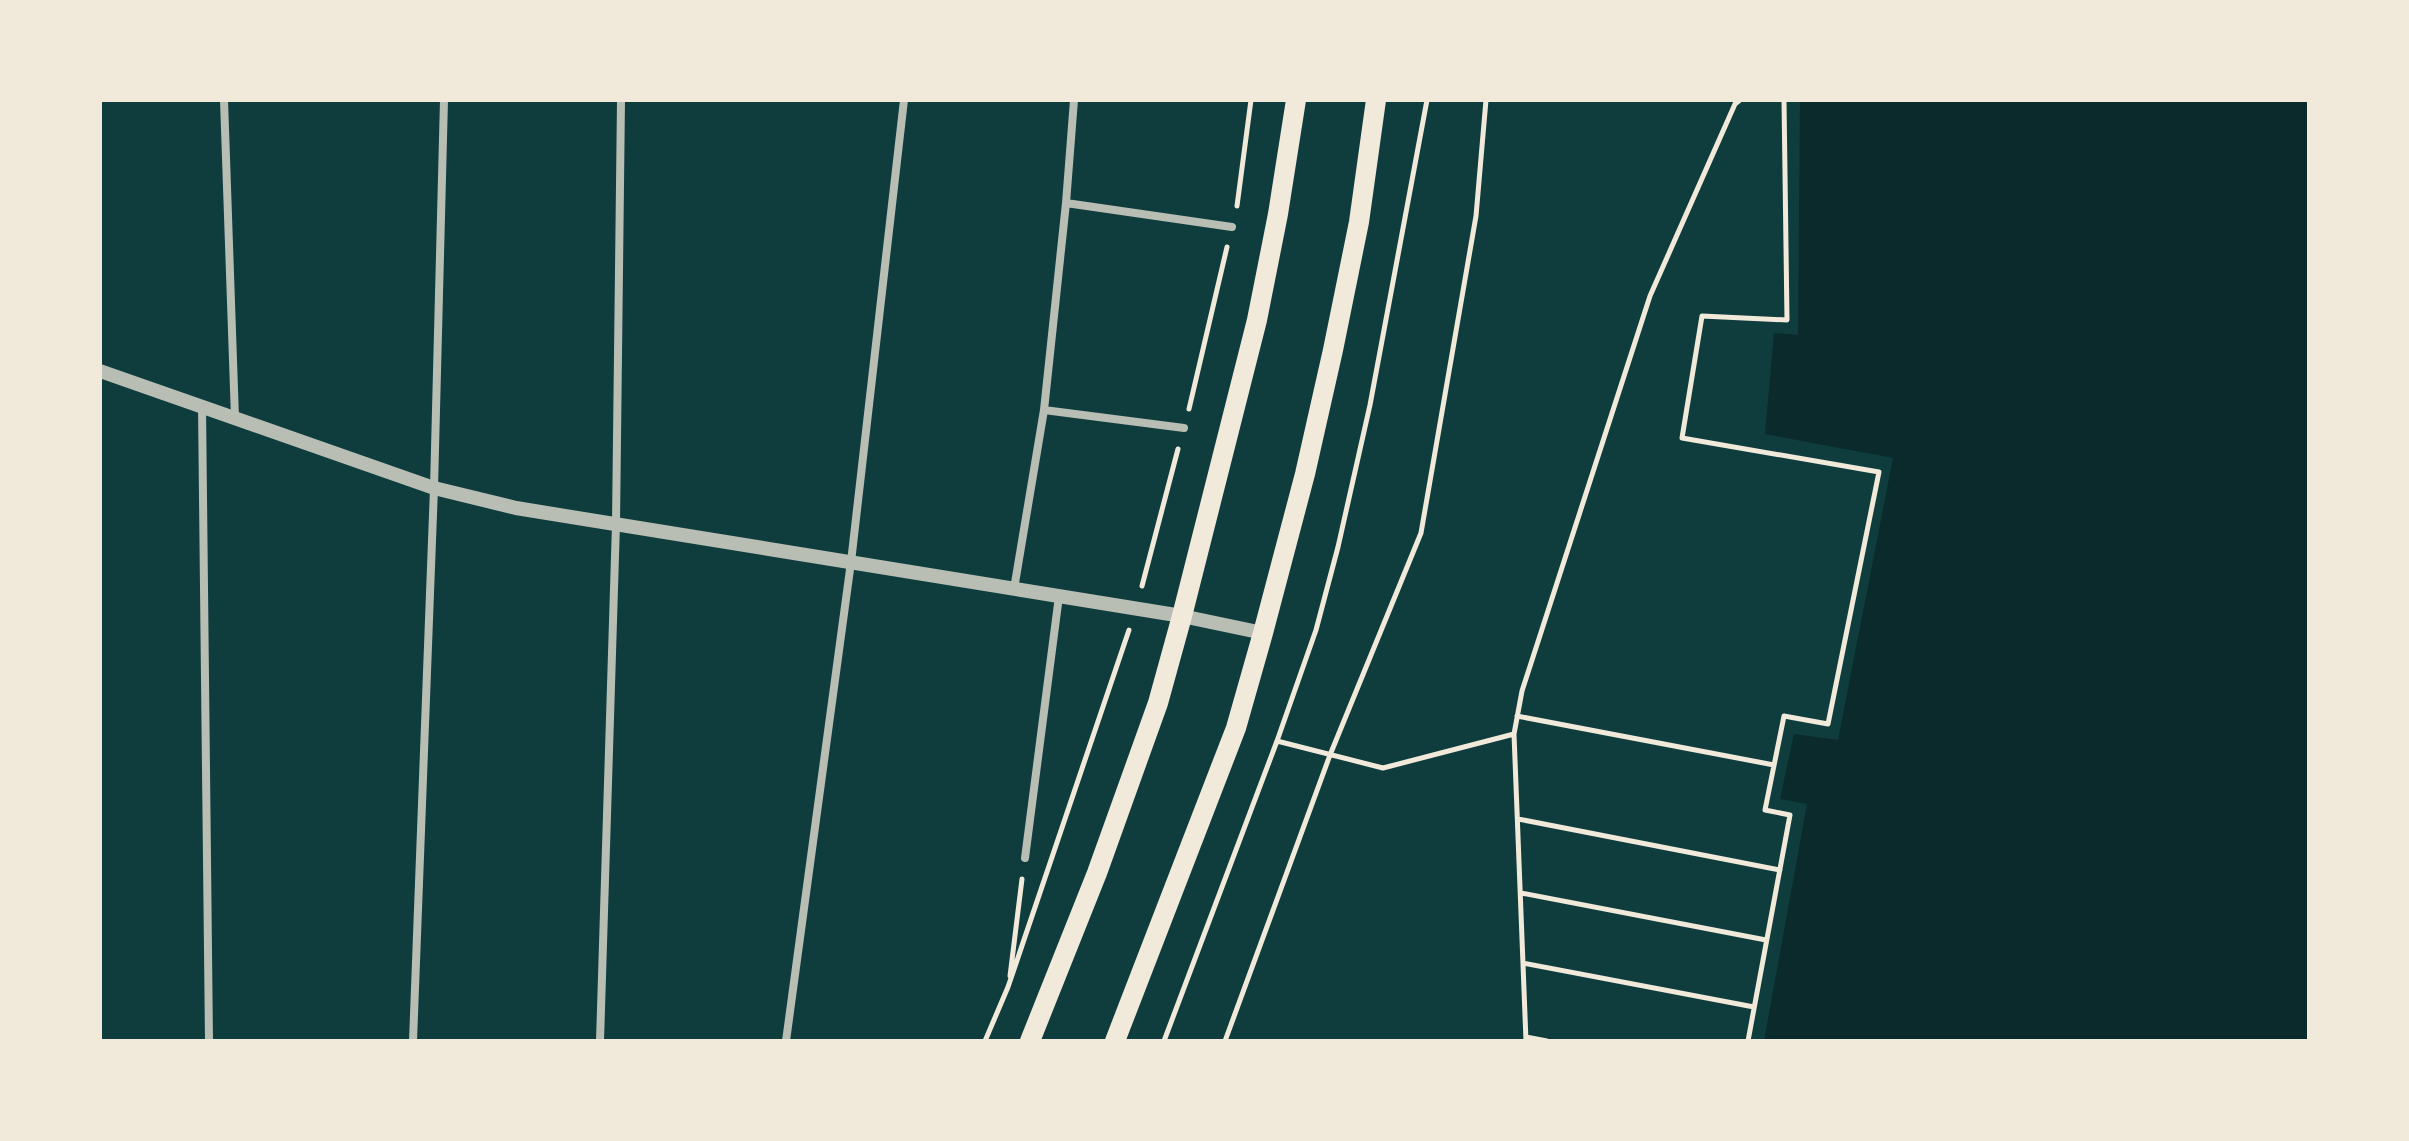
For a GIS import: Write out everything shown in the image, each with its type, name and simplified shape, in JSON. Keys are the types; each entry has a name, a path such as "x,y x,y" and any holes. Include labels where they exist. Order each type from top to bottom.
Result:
{"main road":[{"path":"1030,1041 1097,873 1158,703 1257,320 1296,100"},
{"path":"1115,1041 1236,728 1263,633 1305,474 1333,350 1359,222 1376,100"}],"street":[{"path":"224,100 235,418"},
{"path":"413,1041 434,488 444,100"},
{"path":"600,1041 616,524 621,100"},
{"path":"786,1041 851,562 904,100"},
{"path":"1014,589 1044,410 1074,100"},
{"path":"1066,203 1232,227"},
{"path":"100,371 434,488 516,508 1182,616 1263,633"},
{"path":"202,406 209,1041"},
{"path":"1044,410 1184,428"},
{"path":"1025,858 1059,596"}],"path":[{"path":"985,1041 1008,987 1136,609 1207,341 1239,193 1251,100"},
{"path":"1164,1041 1316,630 1370,405 1427,100"},
{"path":"1225,1041 1330,755 1421,533 1476,216 1486,100"},
{"path":"1748,1041 1790,815 1765,810 1784,716 1828,724 1879,472 1682,438 1702,316 1787,320 1784,100"},
{"path":"1547,1041 1526,1039 1514,734 1522,691 1650,296 1736,101"},
{"path":"1517,716 1774,765"},
{"path":"1277,741 1383,768 1514,734"},
{"path":"1518,819 1780,870"},
{"path":"1008,987 1025,858"},
{"path":"1521,893 1766,940"},
{"path":"1523,963 1754,1007"}],"water":[{"path":"1800,100 2309,100 2309,1041 1764,1041 1807,804 1780,799 1794,734 1838,740 1893,458 1765,434 1774,333 1798,335"}]}
